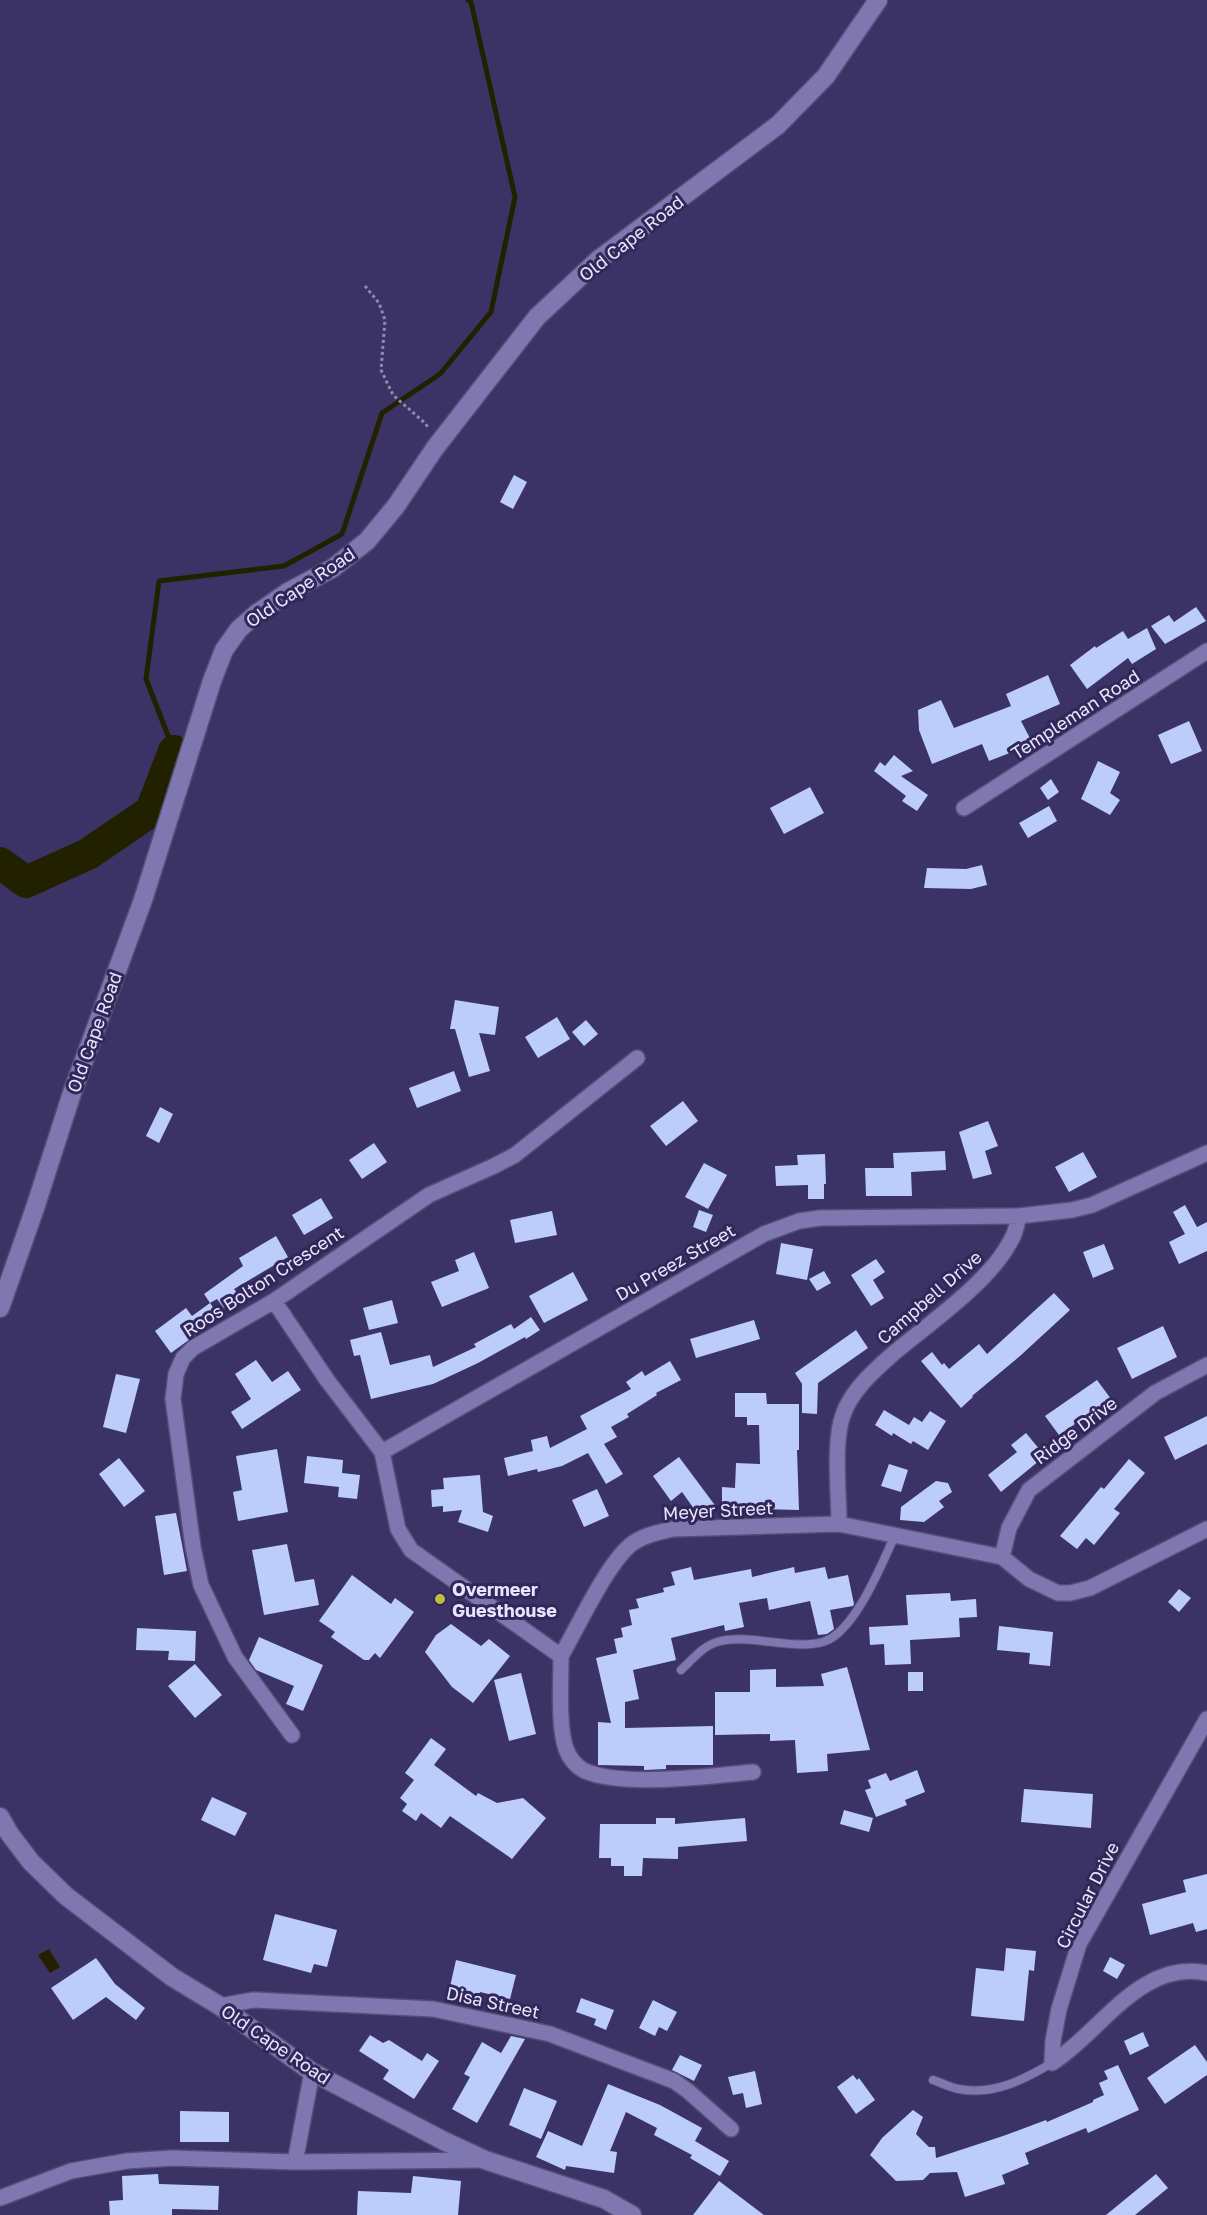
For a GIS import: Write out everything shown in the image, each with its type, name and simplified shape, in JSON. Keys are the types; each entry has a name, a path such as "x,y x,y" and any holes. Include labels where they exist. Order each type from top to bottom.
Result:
{"street":[{"name":"Old Cape Road","path":"0,1308 72,1093 143,900 212,681 224,650 239,629 256,614 288,592 333,568 367,541 396,506 435,448 537,317 598,260 778,125 826,76 878,0"},
{"name":"Templeman Road","path":"964,808 1207,651"},
{"name":"Roos Bolton Crescent","path":"292,1736 226,1641 201,1585 193,1547 173,1399 176,1374 183,1358 193,1348 274,1301 429,1195 515,1155 637,1059"},
{"path":"1019,1216 1072,1210 1092,1205 1207,1153"},
{"name":"Du Preez Street","path":"382,1452 764,1234 799,1221 831,1218 1019,1216"},
{"name":"Campbell Drive","path":"840,1524 838,1438 843,1415 853,1396 874,1370 982,1279 1000,1260 1012,1241 1019,1216"},
{"path":"274,1301 327,1380 382,1452 398,1528 411,1550 561,1656 563,1736 566,1750 573,1762 583,1770 609,1778 634,1779 753,1772"},
{"name":"Ridge Drive","path":"1002,1557 1009,1528 1029,1490 1155,1394 1207,1365"},
{"name":"Meyer Street","path":"561,1656 618,1556 634,1542 648,1535 673,1529 840,1524 1002,1557 1041,1586 1058,1593 1070,1593 1090,1588 1207,1529"},
{"name":"Circular Drive","path":"1052,2063 1053,2041 1059,2009 1079,1944 1207,1719"},
{"name":"Old Cape Road","path":"0,1817 31,1862 66,1896 172,1977 220,2006 312,2072 485,2160 597,2196 632,2215"},
{"path":"1052,2063 1066,2054 1130,1996 1153,1981 1168,1974 1185,1971 1207,1973"},
{"name":"Disa Street","path":"220,2006 253,2001 433,2009 550,2034 674,2081 731,2129"},
{"path":"295,2162 312,2072"},
{"path":"0,2198 71,2171 127,2160 172,2158 295,2162 485,2160"}],"lane":[{"path":"681,1670 704,1649 717,1642 732,1640 814,1644 829,1640 847,1623 873,1586 895,1535"},
{"path":"933,2080 960,2090 985,2090 1026,2078 1052,2063"}],"path":[{"path":"365,286 379,303 385,320 381,370 393,395 426,424 435,448"}],"shaded area":[{"path":"49,1949 60,1967 50,1973 38,1955"}],"building":[{"path":"514,475 527,482 513,509 500,502"},
{"path":"1196,607 1206,621 1165,644 1151,626 1169,615 1174,622"},
{"path":"1147,628 1156,649 1132,664 1128,658 1087,689 1070,665 1095,646 1096,648 1123,631 1128,639"},
{"path":"1048,675 1060,704 1021,721 1033,744 989,761 982,744 932,764 919,730 918,710 941,700 954,728 1011,706 1006,694"},
{"path":"1189,721 1202,751 1171,764 1158,735"},
{"path":"894,755 913,771 901,776 928,795 917,811 902,801 906,796 874,771 880,762 885,766"},
{"path":"1098,761 1120,772 1110,793 1120,800 1110,815 1081,799"},
{"path":"1051,779 1059,792 1048,800 1040,788"},
{"path":"810,787 824,813 784,834 770,808"},
{"path":"1049,806 1057,821 1028,838 1019,823"},
{"path":"982,865 987,885 971,889 924,888 927,868 966,869"},
{"path":"455,1000 499,1007 495,1035 479,1033 490,1071 469,1077 455,1029 450,1029"},
{"path":"557,1017 570,1039 538,1058 525,1037"},
{"path":"586,1020 598,1034 584,1046 572,1032"},
{"path":"454,1071 461,1091 417,1108 409,1088"},
{"path":"683,1101 698,1121 666,1146 650,1126"},
{"path":"160,1107 173,1114 159,1143 146,1136"},
{"path":"988,1121 998,1146 985,1151 992,1174 973,1179 959,1132"},
{"path":"374,1143 387,1162 362,1179 349,1160"},
{"path":"945,1151 946,1170 911,1172 912,1196 866,1196 865,1168 894,1168 893,1153"},
{"path":"1083,1152 1097,1177 1069,1192 1055,1167"},
{"path":"825,1154 824,1199 808,1199 808,1185 776,1186 775,1166 798,1165 797,1155"},
{"path":"704,1163 727,1175 708,1209 685,1197"},
{"path":"321,1198 333,1218 304,1235 292,1215"},
{"path":"1185,1205 1197,1227 1207,1222 1207,1251 1179,1264 1169,1242 1185,1234 1173,1212"},
{"path":"699,1210 713,1215 706,1232 693,1227"},
{"path":"552,1211 557,1235 515,1243 510,1220"},
{"path":"276,1236 288,1257 234,1289 240,1297 224,1308 217,1299 210,1303 204,1294 243,1266 239,1258"},
{"path":"781,1243 813,1249 807,1280 776,1274"},
{"path":"1104,1244 1114,1269 1093,1278 1083,1252"},
{"path":"474,1252 489,1288 442,1307 431,1282 459,1271 455,1260"},
{"path":"876,1259 885,1272 873,1280 884,1298 871,1306 851,1275"},
{"path":"824,1271 831,1283 817,1291 809,1279"},
{"path":"573,1272 588,1300 544,1323 529,1296"},
{"path":"1054,1293 1070,1310 961,1408 921,1361 932,1352 942,1365 944,1363 949,1369 979,1344 987,1354"},
{"path":"392,1300 398,1323 369,1330 363,1308"},
{"path":"210,1303 220,1317 171,1353 155,1331 186,1308 192,1316"},
{"path":"531,1317 540,1330 526,1339 525,1337 433,1384 371,1399 360,1355 354,1356 350,1340 381,1332 390,1365 430,1355 433,1367 476,1347 474,1344 511,1324 514,1329"},
{"path":"754,1320 760,1339 696,1358 690,1339"},
{"path":"1163,1326 1177,1357 1132,1379 1117,1348"},
{"path":"856,1330 868,1348 818,1383 817,1414 802,1413 802,1384 795,1373"},
{"path":"256,1360 272,1382 288,1371 301,1390 242,1429 231,1412 251,1399 235,1374"},
{"path":"670,1361 681,1380 656,1393 657,1395 627,1414 629,1417 611,1427 617,1437 604,1444 623,1474 606,1484 588,1453 562,1466 508,1476 504,1458 533,1451 531,1440 547,1436 550,1448 587,1429 580,1416 631,1389 626,1382 642,1371 645,1376"},
{"path":"116,1374 140,1379 126,1433 103,1427"},
{"path":"1097,1380 1111,1399 1059,1435 1045,1416"},
{"path":"735,1393 766,1393 767,1404 799,1404 799,1450 797,1450 799,1510 722,1508 722,1487 735,1488 736,1463 760,1464 759,1425 747,1425 747,1417 735,1417"},
{"path":"884,1410 909,1425 914,1417 922,1422 930,1411 946,1421 928,1450 913,1441 911,1444 893,1433 892,1436 875,1425"},
{"path":"1207,1416 1207,1444 1175,1460 1164,1437"},
{"path":"1026,1433 1045,1456 1001,1492 988,1475 1017,1452 1011,1445"},
{"path":"277,1449 288,1512 238,1521 233,1492 242,1490 236,1456"},
{"path":"307,1456 343,1460 342,1473 360,1475 357,1499 338,1497 339,1487 304,1483"},
{"path":"679,1457 717,1508 705,1507 697,1513 682,1492 671,1501 653,1476"},
{"path":"119,1458 145,1491 124,1507 99,1474"},
{"path":"1129,1459 1145,1473 1114,1509 1120,1513 1094,1545 1086,1538 1077,1549 1060,1536 1101,1487 1104,1489"},
{"path":"889,1464 908,1470 901,1492 881,1486"},
{"path":"480,1475 483,1512 493,1516 488,1532 458,1522 462,1510 443,1512 443,1506 432,1507 431,1490 444,1489 443,1478"},
{"path":"936,1481 948,1483 952,1492 939,1501 944,1507 924,1522 900,1520 901,1507"},
{"path":"597,1489 609,1516 584,1527 572,1500"},
{"path":"176,1513 187,1571 164,1575 155,1516"},
{"path":"287,1544 295,1582 314,1579 319,1605 264,1615 252,1550"},
{"path":"691,1567 694,1580 751,1569 752,1577 794,1567 795,1573 825,1567 828,1579 848,1575 854,1604 830,1610 834,1629 827,1634 818,1635 810,1601 769,1610 767,1598 739,1603 744,1627 725,1631 724,1625 671,1638 676,1660 633,1670 639,1699 625,1702 625,1728 713,1726 713,1765 666,1765 666,1769 644,1770 644,1766 598,1765 598,1722 611,1723 596,1658 617,1653 614,1639 623,1637 621,1628 632,1625 629,1610 639,1608 636,1599 664,1592 663,1588 675,1585 671,1572"},
{"path":"352,1575 391,1604 395,1598 414,1612 380,1658 375,1653 369,1660 364,1660 331,1637 335,1632 319,1621"},
{"path":"1179,1589 1191,1598 1179,1612 1168,1602"},
{"path":"950,1593 951,1601 976,1599 977,1617 959,1618 960,1637 910,1640 911,1664 885,1665 884,1644 870,1645 869,1627 908,1625 906,1595"},
{"path":"451,1624 481,1646 489,1639 510,1656 473,1703 452,1687 425,1652 436,1635"},
{"path":"999,1626 1053,1632 1050,1666 1029,1664 1030,1653 997,1650"},
{"path":"137,1628 196,1631 195,1661 168,1660 169,1651 136,1650"},
{"path":"259,1637 323,1665 303,1711 286,1704 294,1686 256,1670 249,1660"},
{"path":"195,1664 222,1695 195,1718 168,1686"},
{"path":"847,1667 870,1750 827,1754 828,1771 797,1773 795,1740 770,1741 770,1734 715,1735 715,1692 750,1692 750,1670 776,1669 776,1687 824,1686 821,1674"},
{"path":"908,1672 923,1672 923,1691 908,1691"},
{"path":"521,1673 536,1734 509,1741 494,1680"},
{"path":"431,1738 446,1749 434,1765 476,1796 478,1793 497,1803 523,1798 546,1818 512,1859 450,1816 441,1828 421,1813 416,1821 402,1811 407,1804 400,1798 414,1780 405,1773"},
{"path":"917,1770 925,1792 905,1800 907,1805 876,1817 865,1790 871,1788 868,1780 886,1773 890,1781"},
{"path":"1024,1789 1093,1794 1091,1828 1021,1822"},
{"path":"212,1797 247,1813 235,1836 201,1820"},
{"path":"844,1810 873,1818 869,1832 840,1824"},
{"path":"656,1818 675,1818 675,1824 745,1818 747,1841 678,1847 678,1859 643,1858 642,1876 624,1876 624,1866 611,1866 611,1858 599,1858 600,1824 656,1824"},
{"path":"1207,1874 1207,1929 1196,1932 1193,1923 1150,1935 1142,1904 1186,1892 1183,1880"},
{"path":"275,1914 337,1930 327,1967 314,1964 311,1973 263,1960"},
{"path":"1006,1948 1036,1951 1034,1971 1029,1970 1024,2021 971,2016 976,1968 1004,1971"},
{"path":"1110,1957 1125,1965 1117,1979 1103,1971"},
{"path":"96,1958 115,1984 145,2008 136,2020 106,1997 73,2020 51,1988"},
{"path":"456,1960 516,1975 510,1999 480,1992 479,1998 449,1991"},
{"path":"581,1998 614,2010 606,2030 594,2025 596,2019 576,2012"},
{"path":"653,2000 677,2012 667,2031 659,2027 655,2036 639,2028"},
{"path":"1143,2032 1149,2046 1130,2055 1124,2041"},
{"path":"370,2035 383,2043 389,2040 422,2061 427,2053 439,2061 414,2099 383,2079 389,2070 359,2051"},
{"path":"511,2036 525,2039 477,2123 452,2109 470,2077 464,2074 482,2042 501,2053"},
{"path":"1195,2045 1207,2062 1207,2075 1165,2104 1147,2078"},
{"path":"680,2055 702,2065 694,2081 672,2070"},
{"path":"1118,2065 1139,2110 1088,2133 1086,2128 1025,2153 1029,2164 1002,2175 1005,2184 965,2197 957,2172 930,2173 923,2180 896,2181 870,2155 882,2138 913,2110 923,2117 916,2134 929,2147 935,2147 936,2158 1046,2120 1047,2122 1104,2095 1099,2083 1108,2079 1104,2071"},
{"path":"755,2071 762,2104 746,2108 743,2093 733,2095 728,2077"},
{"path":"853,2075 857,2080 859,2078 875,2100 856,2114 837,2087"},
{"path":"608,2084 660,2105 702,2128 695,2141 729,2161 720,2176 690,2158 692,2155 654,2135 657,2128 626,2112 610,2151 617,2152 614,2173 566,2166 565,2170 536,2157 548,2131 582,2146"},
{"path":"524,2088 557,2101 541,2139 509,2125"},
{"path":"180,2111 229,2112 229,2142 180,2142"},
{"path":"158,2174 159,2184 219,2186 218,2210 172,2209 172,2215 110,2215 109,2201 123,2200 122,2176"},
{"path":"1156,2174 1168,2188 1135,2215 1106,2215"},
{"path":"413,2176 461,2181 458,2215 357,2215 358,2191 411,2193"},
{"path":"719,2181 764,2215 693,2215"}],"waterway":[{"path":"174,751 146,679 159,581 284,566 342,534 382,413 440,374 491,312 515,197 471,2 468,0"},
{"path":"0,863 26,882 88,854 151,811 174,751"}],"place":[{"name":"Overmeer Guesthouse","path":"440,1599"}]}
